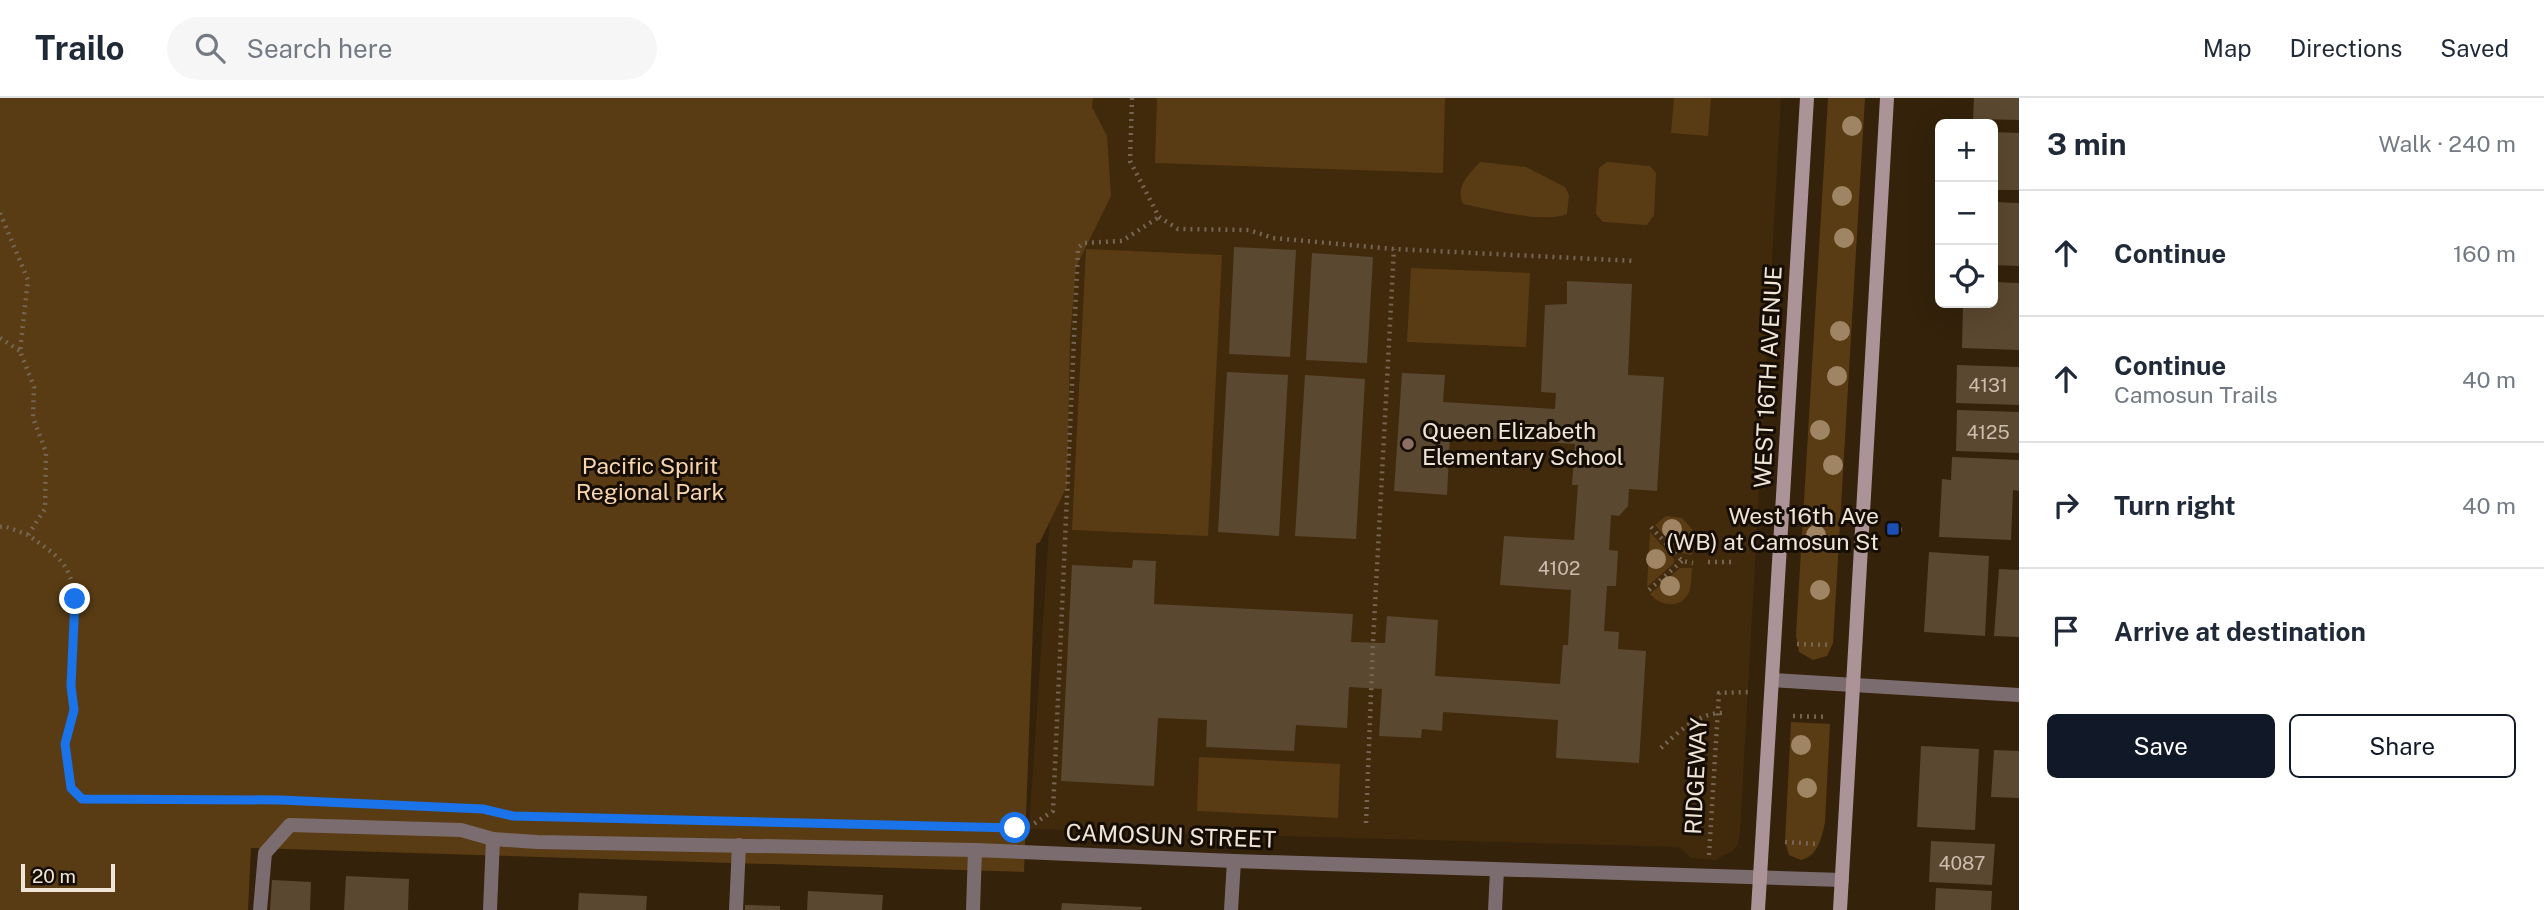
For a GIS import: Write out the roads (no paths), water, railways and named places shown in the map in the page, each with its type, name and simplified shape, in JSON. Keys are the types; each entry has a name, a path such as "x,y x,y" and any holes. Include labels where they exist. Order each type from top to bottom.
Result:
{"main road":[{"name":"WEST 16TH AVENUE","path":"1758,910 1807,98"},
{"path":"1840,910 1887,98"}],"street":[{"path":"1772,680 2019,695"},
{"name":"CAMOSUN STREET","path":"260,910 265,853 290,825 461,830 493,839 975,850 1842,880"},
{"path":"490,910 493,839"},
{"path":"736,910 739,845"},
{"path":"973,910 975,850"},
{"path":"1231,910 1234,861"},
{"path":"1495,910 1497,870"}],"place":[{"name":"Queen Elizabeth Elementary School","path":"1408,444"},
{"name":"West 16th Ave (WB) at Camosun St","path":"1893,529"}],"park label":[{"name":"Pacific Spirit Regional Park","path":"650,479"}]}
